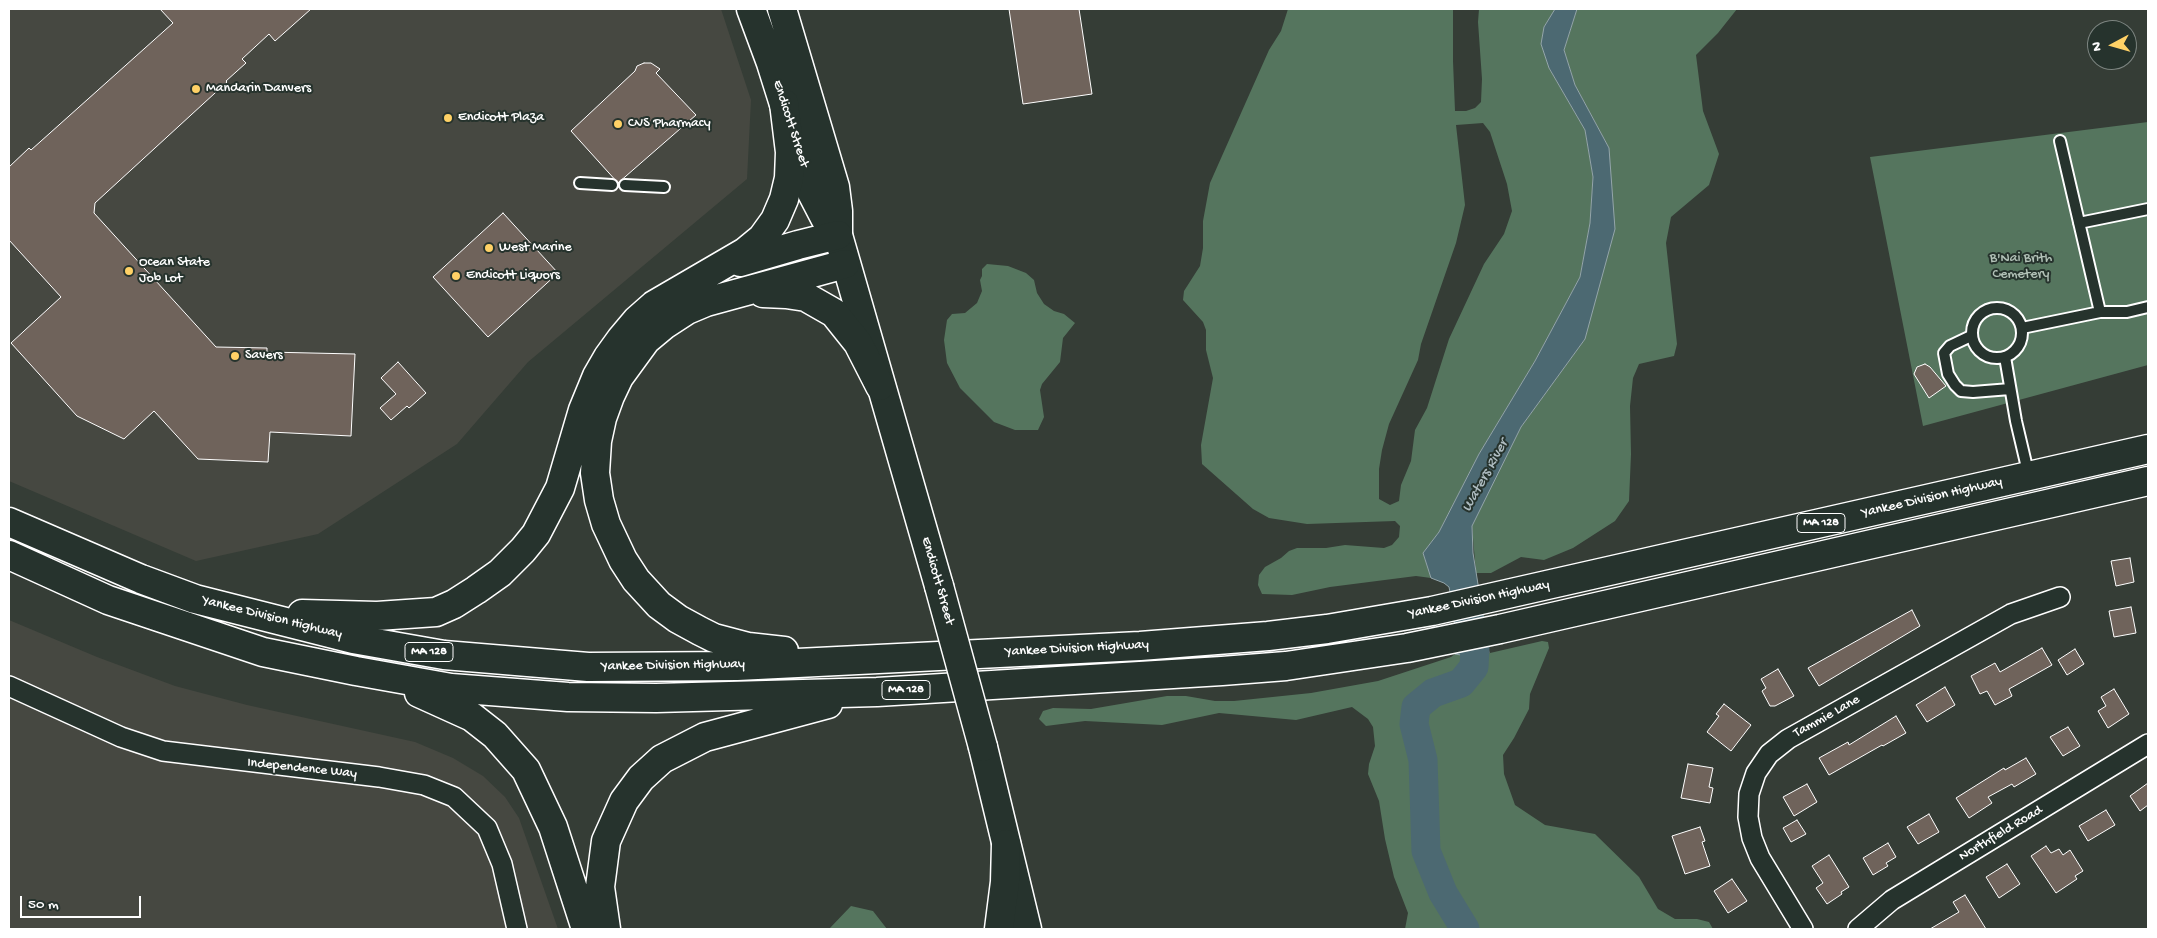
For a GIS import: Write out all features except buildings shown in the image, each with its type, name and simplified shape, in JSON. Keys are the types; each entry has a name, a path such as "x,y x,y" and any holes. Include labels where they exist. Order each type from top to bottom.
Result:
{"main road":[{"name":"Endicott Street","path":"751,9 784,103 812,193 825,218 838,236"},
{"name":"Endicott Street","path":"782,9 835,187 838,236 845,264 940,586 983,748 1027,929"},
{"path":"243,611 369,616 436,612 454,604 500,572 523,550 540,527 560,488 584,410 597,376 616,345 637,320 654,306 745,252 762,238 775,220 784,199 790,152 784,103"},
{"path":"716,270 798,245 838,236"},
{"path":"845,264 724,297 687,310 646,340 632,358 610,396 597,441 596,473 599,500 606,524 623,560 636,580 659,605 678,619 714,638 748,647 870,659"},
{"path":"724,297 760,293 786,294 806,297 819,303 834,313 858,342 880,386"},
{"name":"Yankee Division Highway","path":"9,522 141,579 195,599 354,639 444,655 588,667 728,666 1202,642 1327,629 1494,598 2148,449"},
{"name":"MA 128","path":"9,556 108,600 263,652 451,688 568,697 656,698 877,692 1231,671 1340,658 1438,642 2148,481"},
{"path":"373,674 445,703 472,717 495,735 526,770 552,827 586,929"},
{"path":"606,929 600,887 606,842 624,801 641,778 662,759 705,737 877,692"},
{"path":"999,929 1004,890 1006,844"}],"street":[{"name":"Tammie Lane","path":"1803,929 1760,858 1752,838 1748,816 1749,794 1756,773 1769,754 1788,739 2011,614 2060,597"},
{"name":"Independence Way","path":"9,686 120,737 163,751 378,777 424,785 454,797 487,828 502,864 517,929"},
{"name":"Northfield Road","path":"1858,929 1892,900 2148,744"}],"lane":[{"path":"2060,140 2100,312"},
{"path":"580,183 612,184"},
{"path":"625,185 664,187"},
{"path":"2079,223 2148,209"},
{"path":"2022,328 2100,312 2126,312 2148,307"},
{"path":"1993,308 2006,308 2014,314 2022,328 2022,337 2019,345 2015,351 2005,357 1987,357 1975,346 1972,336 1974,322 1978,316 1984,311 1993,308"},
{"path":"1972,336 1950,346 1944,353 1947,369 1955,385 1961,392 2010,388"},
{"path":"2005,357 2029,476"}],"shaded area":[{"path":"9,9 721,9 751,100 747,179 528,362 457,444 318,534 196,561 9,481"},
{"path":"9,620 97,657 175,686 247,705 415,742 453,758 483,776 505,797 519,818 558,929 9,929"}],"green space":[{"path":"1288,9 1453,9 1455,111 1466,111 1475,108 1481,102 1479,9 1555,9 1544,27 1549,68 1585,130 1593,177 1590,223 1580,277 1535,361 1479,454 1439,532 1423,553 1431,578 1416,576 1330,587 1292,595 1262,594 1258,585 1259,575 1265,567 1289,551 1297,548 1326,548 1345,545 1384,548 1392,545 1399,537 1400,526 1395,521 1307,524 1269,518 1253,509 1202,464 1201,445 1213,378 1206,350 1206,330 1203,322 1183,300 1184,291 1200,266 1203,248 1203,221 1210,183 1269,50 1281,31","holes":["1483,123 1490,132 1507,184 1512,211 1504,234 1484,264 1449,339 1427,408 1415,430 1411,461 1401,485 1399,501 1390,505 1379,499 1379,469 1382,450 1389,424 1418,360 1421,344 1456,243 1465,205 1456,125"]},
{"path":"1577,9 1737,9 1718,33 1696,55 1703,111 1719,154 1709,185 1671,217 1666,243 1677,344 1674,356 1639,364 1633,378 1630,406 1631,454 1629,501 1615,521 1573,548 1544,560 1521,557 1491,573 1476,573 1472,526 1521,427 1585,339 1609,148 1575,85 1564,50"},
{"name":"B'Nai Brith Cemetery","path":"2148,122 2148,365 1923,426 1870,157"},
{"path":"987,264 1008,266 1026,273 1034,280 1037,293 1044,304 1054,311 1064,314 1075,323 1063,338 1060,362 1042,384 1040,390 1044,417 1038,430 1015,430 994,422 960,388 947,363 944,340 947,320 952,314 965,313 977,303 982,291 980,280 982,269"},
{"path":"1542,641 1548,642 1549,648 1530,694 1529,709 1503,755 1504,774 1515,805 1545,825 1595,834 1639,877 1658,909 1675,919 1697,919 1709,922 1713,929 1405,929 1408,913 1394,877 1379,801 1368,774 1375,746 1373,727 1368,719 1352,707 1296,720 1219,713 1162,725 1085,721 1046,726 1039,719 1043,711 1053,708 1091,709 1167,696 1234,701 1311,693 1378,681 1451,657 1455,654 1467,656 1490,653"},
{"path":"851,906 873,911 887,929 829,929"}],"water":[{"path":"1555,9 1577,9 1564,50 1575,85 1609,148 1615,229 1585,339 1521,427 1472,526 1473,553 1489,653 1467,656 1455,654 1454,611 1449,587 1431,578 1423,553 1439,532 1479,454 1535,361 1580,277 1590,223 1593,177 1585,130 1549,68 1541,44 1544,27"}],"waterway":[{"name":"Waters River","path":"1465,929 1443,893 1426,851 1423,760 1414,724 1416,707 1433,693 1461,683 1474,667 1475,646 1469,617"}],"place":[{"name":"Mandarin Danvers","path":"196,89"},
{"name":"Endicott Plaza","path":"448,118"},
{"name":"CVS Pharmacy","path":"618,124"},
{"name":"West Marine","path":"489,248"},
{"name":"Ocean State Job Lot","path":"129,271"},
{"name":"Endicott Liquors","path":"456,276"},
{"name":"Savers","path":"235,356"}]}
